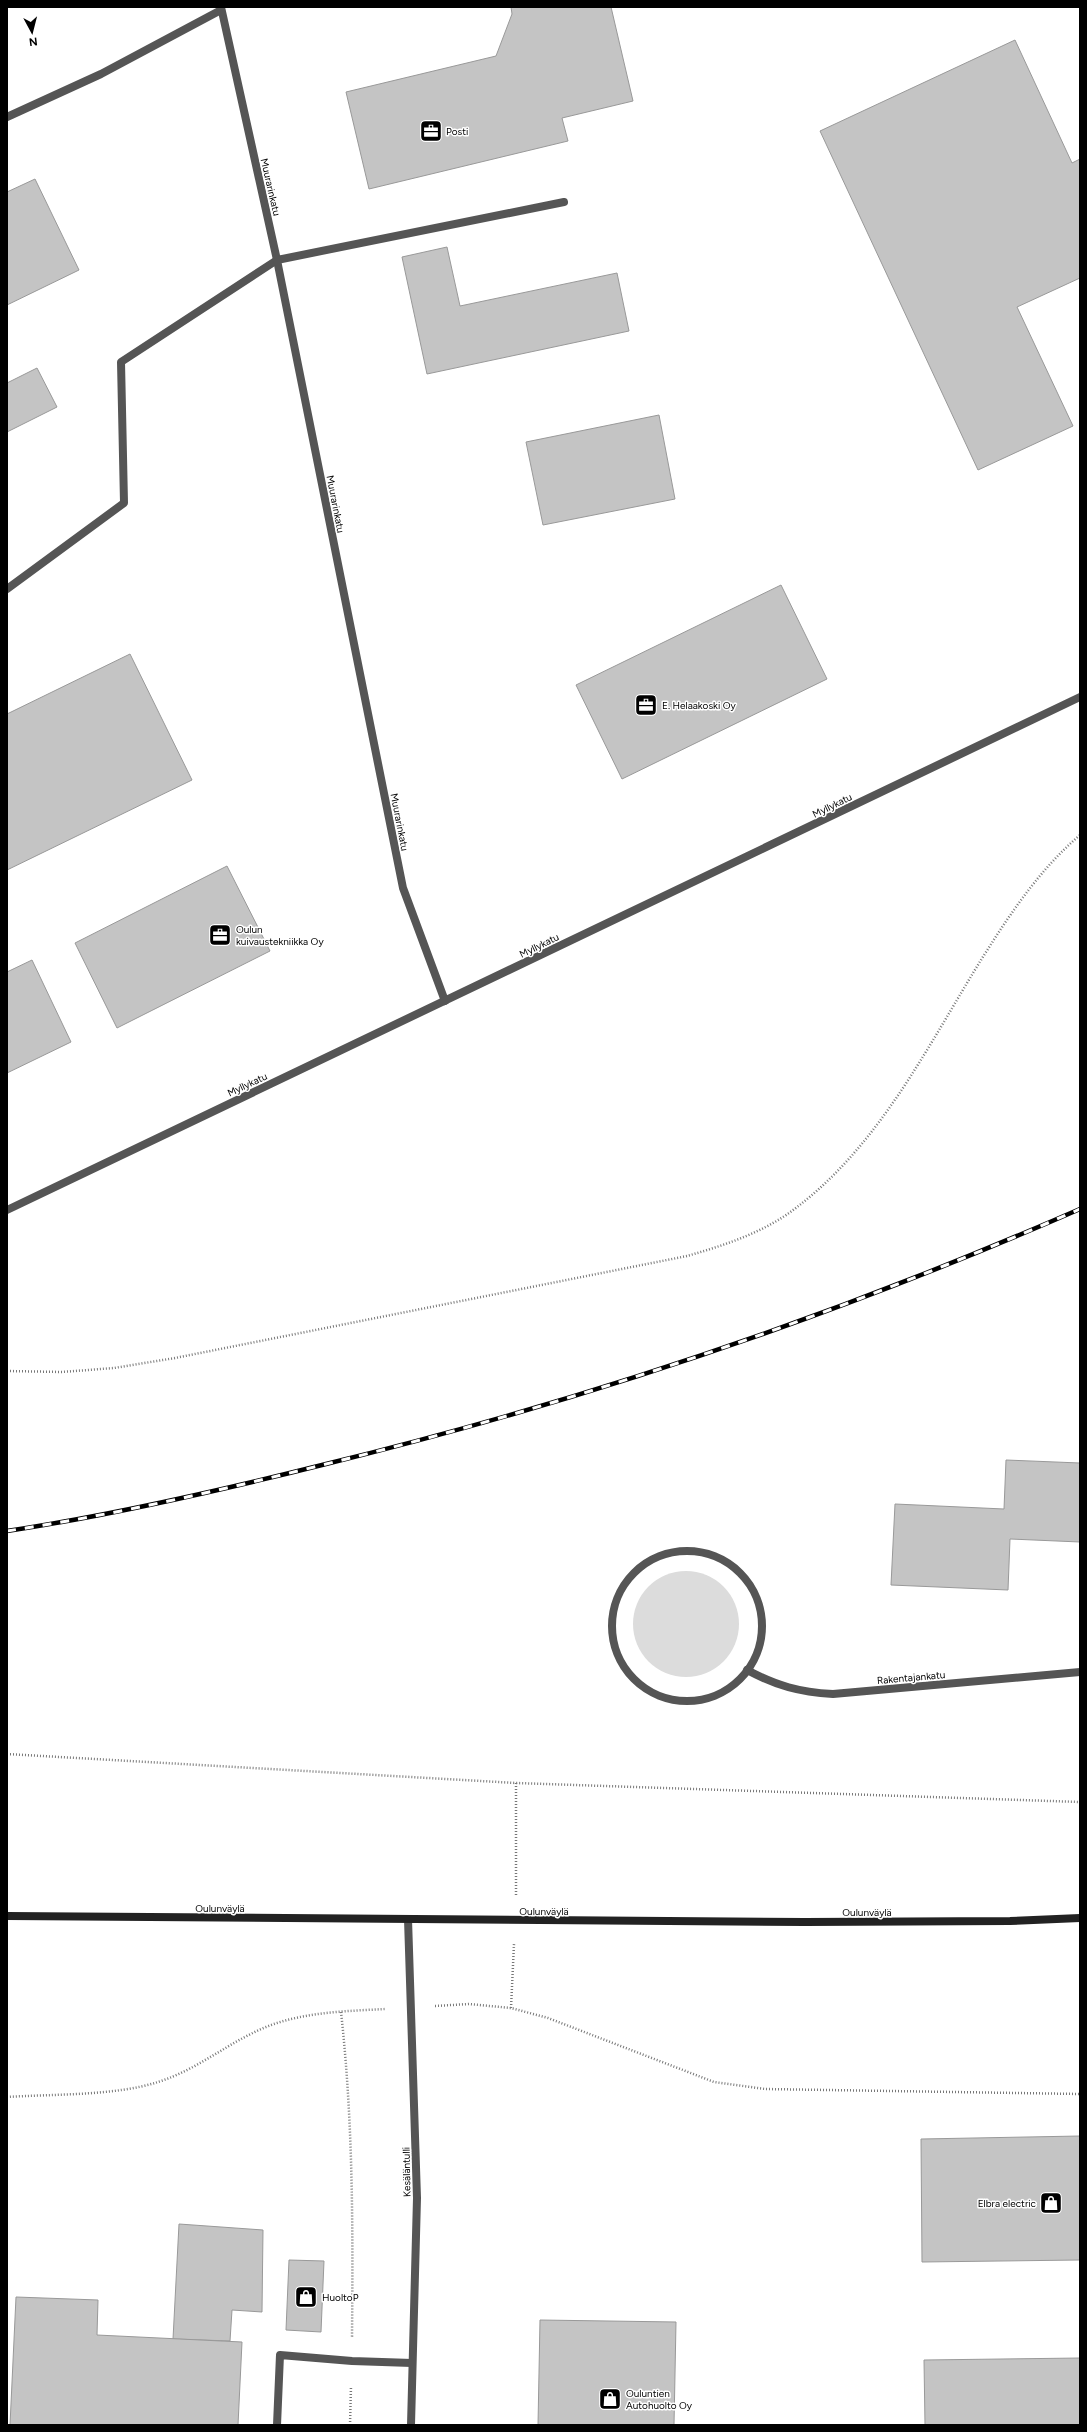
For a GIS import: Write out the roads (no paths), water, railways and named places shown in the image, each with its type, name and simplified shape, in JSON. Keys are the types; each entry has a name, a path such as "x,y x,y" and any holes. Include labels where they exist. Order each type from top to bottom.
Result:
{"main road":[{"name":"Oulunväylä","path":"7,1916 805,1922 1010,1921 1080,1918"}],"street":[{"path":"7,117 101,74 221,9"},
{"name":"Muurarinkatu","path":"221,9 277,260 403,888 445,1001"},
{"path":"7,589 124,503 121,362 277,260 564,202"},
{"name":"Myllykatu","path":"7,1210 1080,697"},
{"path":"686,1551 712,1555 734,1567 751,1586 761,1610 762,1635 755,1660 747,1670 740,1680 719,1695 694,1702 670,1700 647,1690 629,1674 616,1654 611,1630 614,1606 624,1584 641,1566 662,1554 686,1551"},
{"name":"Rakentajankatu","path":"747,1670 772,1683 805,1692 833,1694 1080,1672"},
{"name":"Kesäläntulli","path":"408,1919 417,2198 411,2425"},
{"path":"277,2425 280,2355 352,2361 412,2363"}],"railway":[{"path":"7,1531 86,1518 244,1484 419,1440 611,1385 706,1354 895,1285 1080,1209"}],"place":[{"name":"Posti","path":"431,131"},
{"name":"E. Helaakoski Oy","path":"646,705"},
{"name":"Oulun kuivaustekniikka Oy","path":"220,935"},
{"name":"Elbra electric","path":"1051,2203"},
{"name":"HuoltoP","path":"306,2297"},
{"name":"Ouluntien Autohuolto Oy","path":"610,2399"}]}
